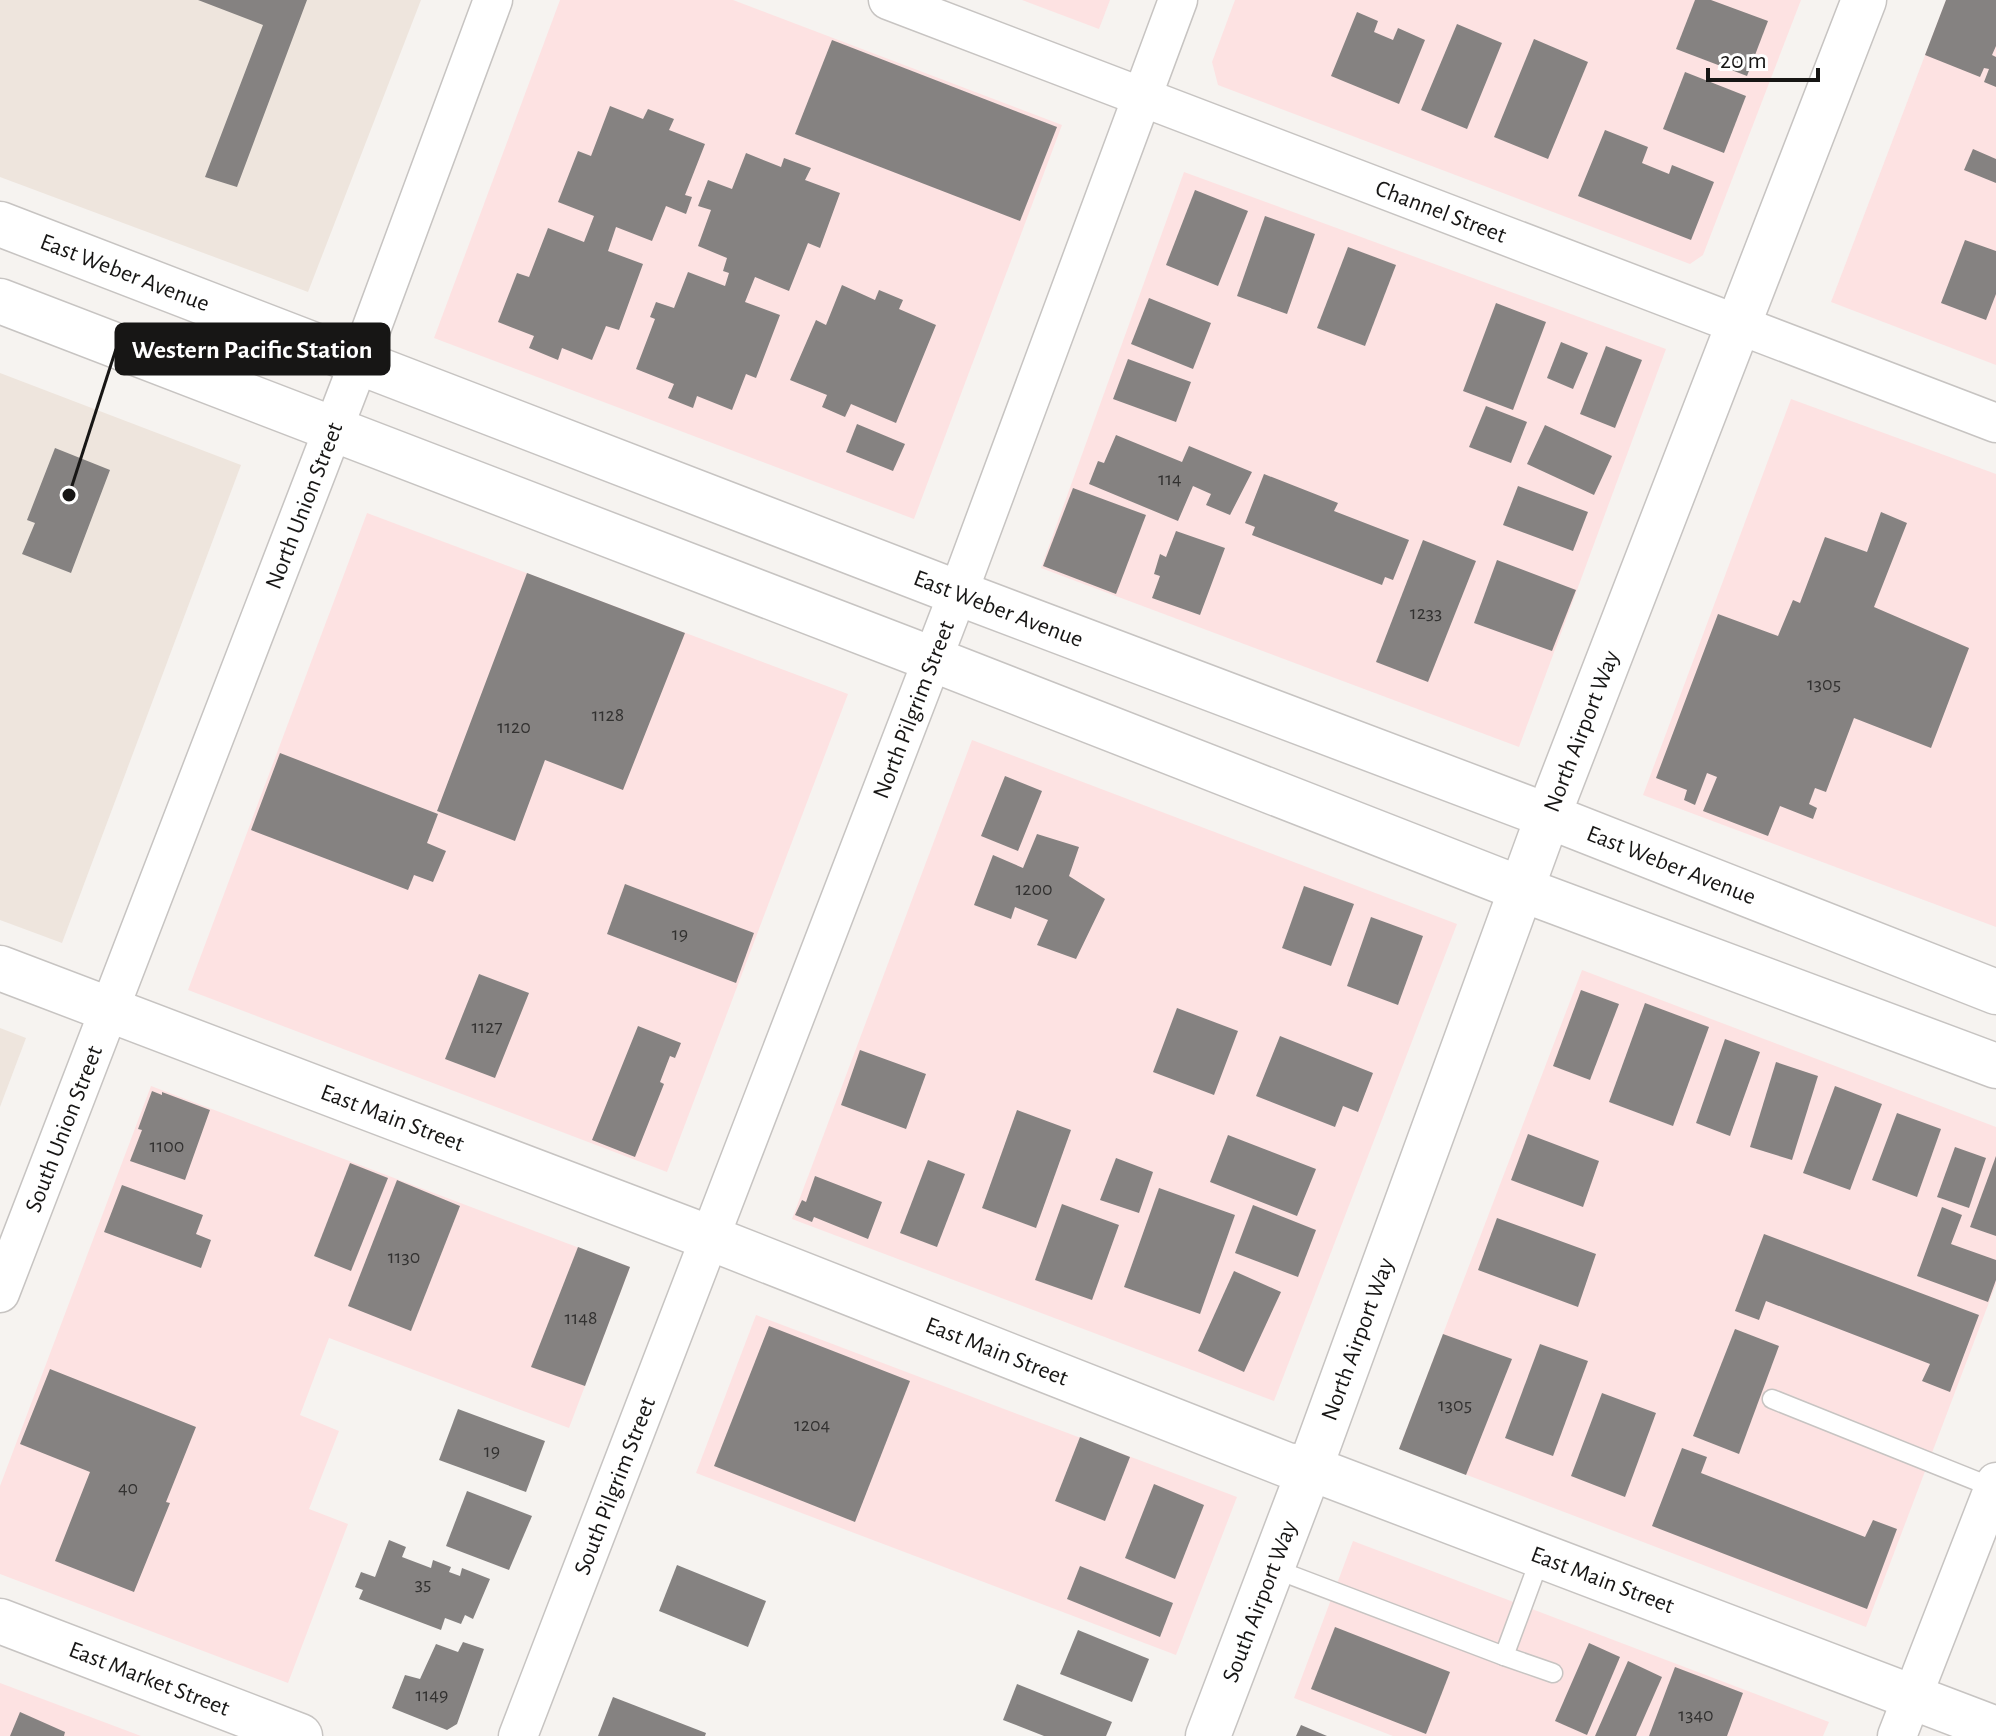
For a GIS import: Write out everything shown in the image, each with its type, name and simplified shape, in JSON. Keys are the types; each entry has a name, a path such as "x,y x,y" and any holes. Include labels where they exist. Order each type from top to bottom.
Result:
{"main road":[{"name":"North Airport Way","path":"1310,1468 1548,816 1864,0"},
{"name":"East Weber Avenue","path":"0,224 958,593 1548,816 1996,992"},
{"path":"0,301 1521,889 1996,1066"},
{"name":"East Main Street","path":"0,968 710,1238 1287,1465 1310,1468 1541,1556 1905,1717 1996,1729"},
{"name":"South Airport Way","path":"1208,1736 1310,1468"},
{"name":"East Market Street","path":"0,1621 300,1736"}],"street":[{"name":"North Union Street","path":"108,1010 359,362 493,0"},
{"name":"Channel Street","path":"888,0 1996,423"},
{"name":"North Pilgrim Street","path":"710,1238 958,593 1178,0"},
{"name":"South Union Street","path":"0,1293 108,1010"},
{"name":"South Pilgrim Street","path":"518,1736 710,1238"},
{"path":"1905,1717 1995,1485"}],"lane":[{"path":"1772,1399 1995,1485"},
{"path":"1504,1656 1541,1556"},
{"path":"1272,1568 1553,1673"}],"shaded area":[{"path":"0,0 421,0 308,292 0,177"},
{"path":"560,0 733,0 1062,125 914,519 434,338"},
{"path":"1022,0 1110,0 1099,29"},
{"path":"1235,0 1801,0 1703,255 1690,264 1218,85 1212,62"},
{"path":"1946,0 1996,0 1996,365 1831,302"},
{"path":"1184,172 1666,349 1519,747 1041,568"},
{"path":"0,373 241,465 62,943 0,920"},
{"path":"1791,399 1996,474 1996,927 1643,795"},
{"path":"367,513 848,694 667,1172 188,990"},
{"path":"972,740 1457,924 1274,1401 792,1219"},
{"path":"1582,970 1996,1127 1996,1284 1866,1627 1399,1449"},
{"path":"0,1028 26,1038 0,1107"},
{"path":"151,1086 630,1267 569,1428 329,1338 300,1415 339,1431 309,1509 348,1524 288,1683 0,1574 0,1486"},
{"path":"756,1315 1237,1497 1176,1655 696,1473"},
{"path":"1353,1541 1829,1722 1823,1736 1393,1736 1294,1698"},
{"path":"0,1683 141,1736 0,1736"}],"building":[{"path":"198,0 307,0 237,187 205,177 263,25"},
{"path":"1695,0 1711,0 1768,21 1747,76 1676,49"},
{"path":"1946,0 1996,0 1996,46 1992,55 1996,57 1996,87 1984,82 1989,69 1984,68 1980,77 1925,55"},
{"path":"1357,12 1378,21 1374,32 1393,40 1398,28 1425,40 1399,104 1331,76"},
{"path":"1457,24 1502,43 1467,129 1421,110"},
{"path":"1534,39 1588,62 1548,159 1494,137"},
{"path":"832,40 1057,127 1020,221 795,134"},
{"path":"1685,72 1746,96 1724,153 1663,129"},
{"path":"610,106 643,119 648,109 674,119 669,130 705,144 685,195 692,197 686,214 666,206 652,241 616,227 608,251 643,264 619,330 606,326 592,360 562,348 558,360 529,348 534,336 498,322 517,273 529,277 548,228 584,242 594,216 558,202 578,151 591,156"},
{"path":"1605,130 1648,147 1642,163 1669,174 1672,165 1714,182 1691,240 1578,196"},
{"path":"1973,149 1996,159 1996,183 1964,170"},
{"path":"746,153 781,167 784,158 811,168 805,180 840,193 820,248 808,243 789,291 755,277 745,302 780,315 756,378 746,374 732,410 697,396 693,408 668,398 674,384 636,369 655,319 650,317 656,302 674,308 688,272 725,286 729,273 723,271 727,258 698,246 711,210 698,206 708,180 732,189"},
{"path":"1195,190 1248,211 1218,286 1166,265"},
{"path":"1265,216 1315,234 1287,314 1237,296"},
{"path":"1965,240 1996,251 1996,294 1986,320 1941,303"},
{"path":"1348,247 1396,265 1365,346 1317,328"},
{"path":"842,285 875,300 879,290 903,300 899,309 936,325 896,423 851,404 845,417 822,407 827,395 790,380 816,320 826,325"},
{"path":"1149,298 1211,323 1193,369 1131,344"},
{"path":"1496,303 1546,322 1513,410 1463,391"},
{"path":"1561,342 1588,353 1573,389 1547,378"},
{"path":"1606,346 1642,360 1615,428 1580,414"},
{"path":"1128,359 1191,382 1176,422 1113,399"},
{"path":"1486,406 1527,422 1511,463 1469,447"},
{"path":"857,424 905,444 893,471 846,452"},
{"path":"1545,425 1612,456 1594,495 1527,464"},
{"path":"1116,435 1182,462 1189,446 1252,472 1230,515 1206,505 1211,494 1193,486 1178,521 1089,484 1098,461 1104,463"},
{"path":"55,448 110,470 71,573 22,554 35,523 27,520"},
{"path":"1264,474 1338,503 1334,511 1409,540 1393,580 1385,577 1382,585 1252,535 1255,527 1245,523"},
{"path":"1518,486 1588,512 1573,551 1503,525"},
{"path":"1073,488 1146,515 1116,594 1043,566"},
{"path":"1881,512 1907,523 1874,607 1969,648 1931,748 1854,718 1826,792 1815,788 1809,804 1817,808 1813,819 1780,806 1768,836 1703,811 1717,777 1707,773 1695,805 1684,800 1687,790 1656,778 1718,614 1778,636 1793,600 1800,603 1825,537 1867,552"},
{"path":"1176,531 1225,548 1200,615 1152,598 1160,576 1154,574 1160,554 1166,557"},
{"path":"1423,540 1476,561 1428,682 1376,662"},
{"path":"1497,560 1576,590 1552,651 1474,623"},
{"path":"527,573 685,633 623,790 545,760 515,841 437,811"},
{"path":"280,753 438,814 427,843 446,851 433,882 414,875 408,890 251,830"},
{"path":"1005,776 1042,791 1018,851 981,836"},
{"path":"1037,834 1079,847 1069,876 1105,899 1076,959 1037,945 1048,920 1015,907 1011,919 974,905 993,855 1023,868"},
{"path":"625,884 754,933 736,983 607,934"},
{"path":"1304,886 1354,904 1331,966 1282,948"},
{"path":"1371,917 1423,936 1398,1005 1347,986"},
{"path":"479,974 529,993 495,1078 445,1059"},
{"path":"1581,990 1619,1004 1590,1080 1553,1066"},
{"path":"1645,1003 1709,1027 1673,1126 1609,1102"},
{"path":"1177,1008 1238,1031 1214,1095 1153,1072"},
{"path":"638,1026 681,1043 675,1058 670,1056 660,1082 664,1084 635,1157 592,1140"},
{"path":"1280,1036 1373,1073 1358,1112 1343,1106 1335,1127 1256,1096"},
{"path":"1725,1039 1760,1052 1730,1136 1696,1123"},
{"path":"860,1050 926,1074 906,1129 841,1105"},
{"path":"1776,1062 1818,1076 1792,1160 1750,1147"},
{"path":"1835,1086 1882,1104 1850,1190 1803,1173"},
{"path":"152,1091 210,1110 185,1180 130,1161"},
{"path":"1017,1110 1071,1130 1036,1228 982,1208"},
{"path":"1897,1113 1941,1129 1917,1197 1872,1180"},
{"path":"1528,1134 1599,1161 1583,1207 1511,1180"},
{"path":"1228,1135 1316,1169 1297,1216 1210,1182"},
{"path":"1955,1147 1986,1158 1969,1208 1937,1197"},
{"path":"1996,1156 1996,1236 1970,1227"},
{"path":"1116,1158 1153,1172 1139,1213 1100,1200"},
{"path":"928,1160 965,1174 937,1247 900,1233"},
{"path":"350,1163 388,1178 351,1271 314,1256"},
{"path":"815,1176 882,1202 868,1239 814,1217 812,1222 795,1215 802,1200 806,1202"},
{"path":"397,1180 460,1206 411,1331 348,1306"},
{"path":"122,1185 203,1215 196,1234 211,1240 201,1268 104,1232"},
{"path":"1159,1188 1235,1215 1200,1314 1124,1287"},
{"path":"1062,1204 1119,1225 1092,1300 1035,1280"},
{"path":"1253,1205 1316,1230 1298,1277 1235,1253"},
{"path":"1942,1207 1962,1215 1951,1244 1996,1260 1996,1280 1988,1302 1917,1276"},
{"path":"1497,1218 1596,1254 1578,1307 1478,1270"},
{"path":"1764,1234 1979,1315 1950,1392 1922,1381 1930,1364 1766,1301 1759,1320 1735,1311"},
{"path":"578,1247 630,1267 585,1386 531,1367"},
{"path":"1234,1271 1281,1292 1244,1372 1198,1351"},
{"path":"769,1326 910,1381 855,1522 714,1466"},
{"path":"1735,1329 1779,1346 1739,1454 1693,1436"},
{"path":"1443,1334 1512,1359 1466,1475 1399,1449"},
{"path":"1540,1344 1588,1361 1553,1456 1505,1438"},
{"path":"50,1369 196,1427 134,1592 55,1561 90,1472 20,1444"},
{"path":"1602,1393 1656,1413 1625,1497 1571,1476"},
{"path":"458,1409 545,1441 526,1492 439,1460"},
{"path":"1080,1437 1130,1457 1105,1521 1055,1501"},
{"path":"1682,1448 1707,1457 1701,1473 1865,1537 1873,1520 1897,1529 1867,1609 1652,1526"},
{"path":"1154,1484 1204,1505 1175,1579 1125,1558"},
{"path":"467,1491 532,1516 509,1570 446,1546"},
{"path":"389,1540 406,1547 402,1557 431,1568 433,1560 451,1567 449,1572 460,1576 462,1568 490,1579 473,1619 465,1615 461,1624 445,1618 441,1630 359,1599 363,1590 355,1587 361,1572 375,1577"},
{"path":"677,1565 766,1601 748,1647 659,1611"},
{"path":"1080,1566 1173,1603 1160,1637 1067,1599"},
{"path":"1335,1627 1450,1672 1426,1734 1311,1689"},
{"path":"1078,1630 1149,1659 1132,1702 1060,1674"},
{"path":"463,1642 484,1649 457,1724 447,1730 392,1708 405,1675 420,1679 436,1644 458,1652"},
{"path":"1589,1643 1620,1657 1587,1735 1555,1721"},
{"path":"1628,1661 1662,1677 1636,1736 1595,1736"},
{"path":"1675,1667 1743,1693 1727,1736 1649,1736"},
{"path":"1017,1684 1112,1722 1106,1736 1044,1736 1003,1720"},
{"path":"613,1697 706,1733 705,1736 598,1736"},
{"path":"20,1712 65,1732 64,1736 10,1736"},
{"path":"1301,1725 1327,1736 1296,1736"}],"place":[{"name":"Western Pacific Station","path":"69,495"}]}
